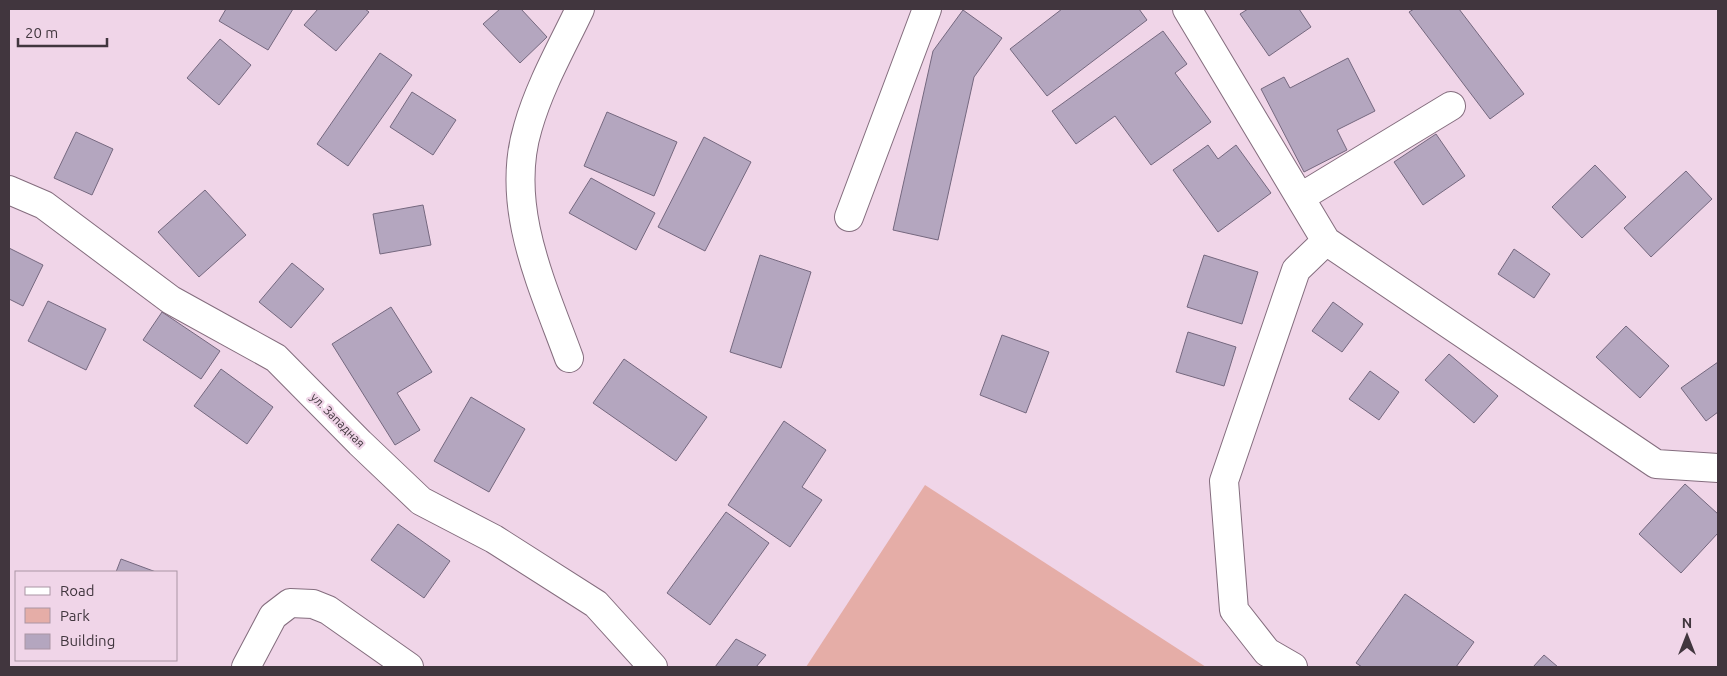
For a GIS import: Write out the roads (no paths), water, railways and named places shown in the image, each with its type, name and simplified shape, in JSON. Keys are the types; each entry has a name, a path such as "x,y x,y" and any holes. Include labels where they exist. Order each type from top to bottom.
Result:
{"street":[{"path":"569,358 530,251 522,215 521,173 527,128 543,85 580,9"},
{"path":"849,217 927,9"},
{"path":"1188,9 1326,241 1656,464 1718,468"},
{"path":"1301,197 1451,106"},
{"name":"ул. Западная","path":"9,190 44,205 171,300 276,358 421,502 494,539 596,604 653,667"},
{"path":"1292,667 1267,652 1234,610 1224,481 1296,270 1326,241"},
{"path":"246,667 273,616 290,603 313,604 328,610 409,667"}]}
